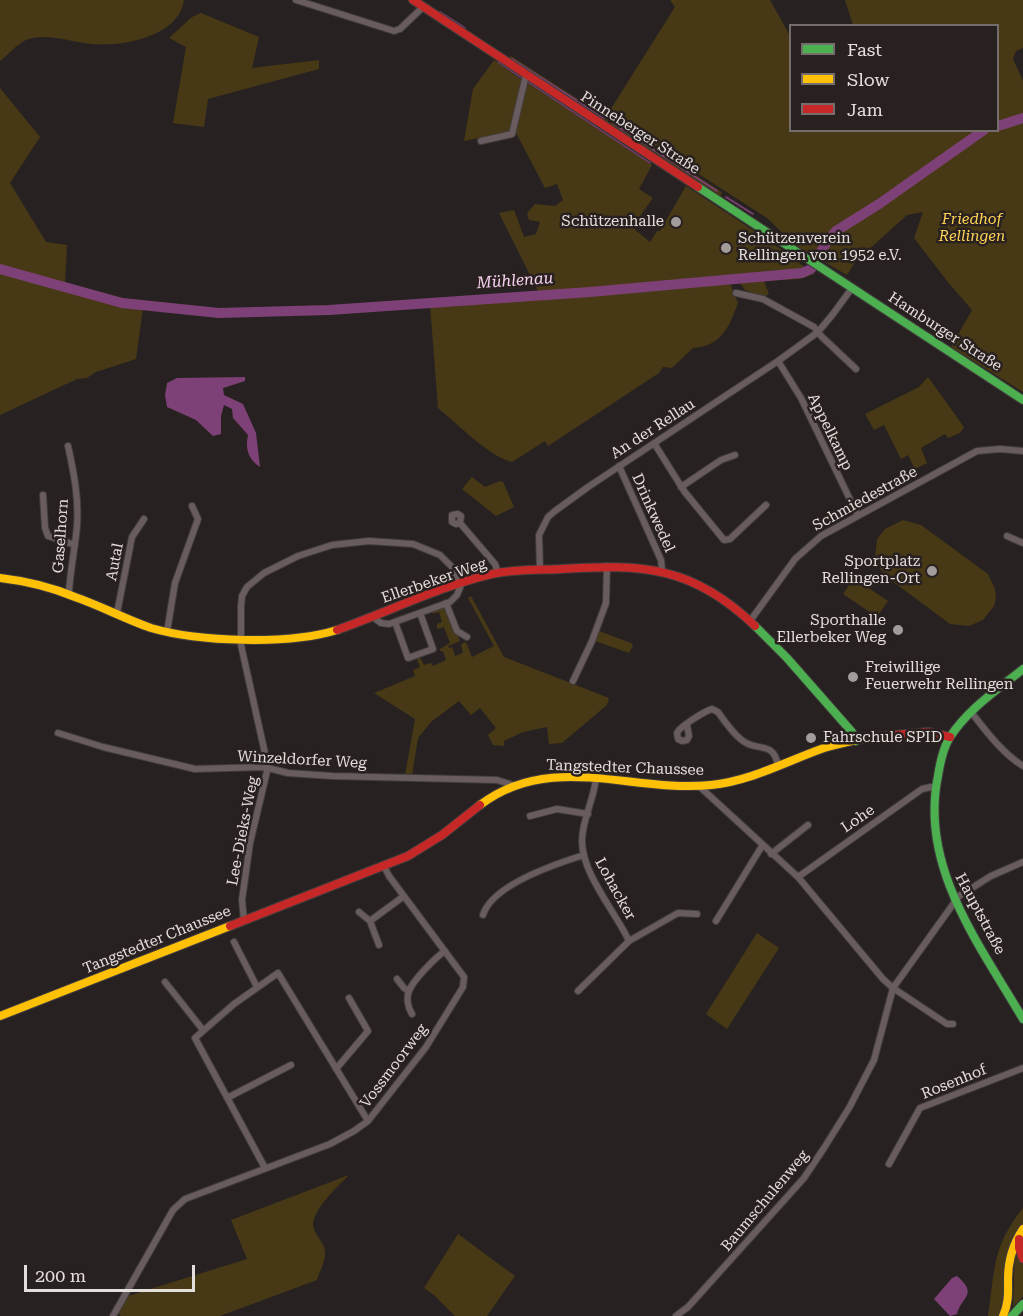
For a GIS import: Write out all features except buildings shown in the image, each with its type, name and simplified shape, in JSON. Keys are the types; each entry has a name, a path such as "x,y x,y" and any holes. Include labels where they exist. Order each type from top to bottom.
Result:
{"main road":[{"name":"Pinneberger Straße","path":"412,0 852,288"},
{"name":"Hamburger Straße","path":"852,288 1023,400"},
{"name":"Ellerbeker Weg","path":"0,578 69,593 166,632 241,641 270,641 310,637 498,573 643,566 690,579 706,588 750,621 852,732 856,741"},
{"name":"Hauptstraße","path":"1023,669 971,712 950,737 935,789 934,821 938,851 946,881 955,901 1023,1018"},
{"name":"Tangstedter Chaussee","path":"0,1016 408,856 432,843 487,799 513,785 539,777 596,778 699,786 730,782 825,748 856,741 920,732 931,732 950,737"},
{"path":"1022,1231 1019,1248 1023,1258"},
{"path":"1004,1316 1009,1302 1009,1260 1022,1231"},
{"path":"1012,1316 1023,1304"}],"street":[{"path":"296,0 394,31 400,29 423,8"},
{"path":"481,141 512,134 526,75"},
{"name":"An der Rellau","path":"540,570 538,534 548,517 567,501 818,332 852,288"},
{"path":"736,293 775,304 814,327 856,369"},
{"name":"Appelkamp","path":"778,361 801,398 858,516"},
{"path":"654,443 681,487 724,540 730,539 766,505"},
{"name":"Gaselhorn","path":"68,446 77,508 69,593"},
{"name":"Schmiedestraße","path":"750,621 795,559 821,536 977,451 1000,449 1023,451"},
{"path":"681,487 721,460 735,455"},
{"name":"Drinkwedel","path":"619,466 661,560 662,570"},
{"path":"43,495 45,528 48,536 75,544"},
{"path":"166,632 175,583 198,519 192,506"},
{"name":"Autal","path":"117,613 132,537 144,519"},
{"path":"460,523 495,564 498,573"},
{"path":"1007,536 1023,543"},
{"name":"Lee-Dieks-Weg","path":"243,921 242,900 250,843 268,767 241,641 241,608 247,587 264,573 284,562 332,545 381,541 403,542 423,547 440,555 452,567 461,585"},
{"path":"573,681 592,641 606,603 607,566"},
{"path":"373,617 384,625 420,613 446,603 457,595 461,585"},
{"path":"446,603 457,631 467,637"},
{"path":"395,622 408,658 433,649 420,613"},
{"path":"687,725 712,709 718,712 744,743 765,747 772,752 778,766"},
{"path":"971,712 990,736 1023,766"},
{"name":"Winzeldorfer Weg","path":"58,733 103,747 195,769 268,767 288,773 497,780 513,785"},
{"name":"Lohacker","path":"596,778 594,794 583,829 584,855 591,874 629,941"},
{"path":"699,786 798,877 870,965 893,988 947,1024 953,1024"},
{"name":"Lohe","path":"798,877 922,789 931,787 935,789"},
{"path":"530,816 557,809 588,813"},
{"path":"771,854 808,825"},
{"path":"716,921 762,846"},
{"path":"483,915 486,904 524,879 544,868 584,855"},
{"name":"Baumschulenweg","path":"675,1316 688,1307 804,1178 823,1150 849,1108 874,1060 893,988 955,901 991,876 1023,862"},
{"name":"Vossmoorweg","path":"115,1315 173,1210 185,1199 330,1144 368,1121 426,1047 463,987 464,977 388,876 384,866"},
{"path":"370,921 404,896"},
{"path":"359,912 370,921 379,945"},
{"name":"Lohacker","path":"578,991 629,941 678,913 697,914"},
{"path":"234,942 257,987"},
{"path":"412,1014 408,1008 409,991 438,955 445,951"},
{"path":"265,1168 195,1038 257,987 278,973 368,1121"},
{"path":"397,979 409,991"},
{"path":"165,982 203,1030"},
{"path":"336,1069 368,1031 349,998"},
{"path":"226,1098 291,1065"},
{"name":"Rosenhof","path":"889,1164 920,1108 1023,1068"}],"green space":[{"path":"0,0 184,0 180,13 172,23 147,37 118,44 91,44 49,37 33,38 19,44 0,61"},
{"name":"Friedhof Rellingen","path":"670,0 770,0 789,34 789,132 999,132 999,24 853,24 845,0 1023,0 1023,48 1016,51 1013,59 1023,81 1023,392 951,347 972,310 914,238 923,212 907,215 855,262 847,275 795,245 767,218 607,115 675,7"},
{"path":"201,13 259,37 252,68 319,60 319,69 208,99 204,127 173,123 186,47 169,38 192,17"},
{"path":"511,56 609,119 608,122 509,58"},
{"path":"494,60 522,80 510,132 464,141 473,89"},
{"path":"528,83 652,165 639,189 653,198 632,227 650,242 657,231 660,231 686,186 771,242 814,274 800,279 764,281 769,294 764,297 745,290 740,283 730,283 738,303 731,320 718,339 711,344 693,348 672,368 663,367 659,373 548,446 545,441 512,462 483,446 438,408 430,305 651,290 650,285 539,293 499,213 514,210 524,237 536,234 540,222 529,220 527,213 535,204 555,206 563,200 557,184 545,188 515,131"},
{"path":"0,88 40,137 10,183 46,242 67,245 65,283 142,303 143,308 136,359 96,372 87,378 77,379 0,415"},
{"path":"612,121 722,192 721,195 717,196 609,124"},
{"path":"928,377 964,427 960,433 948,438 945,434 921,448 927,463 915,469 908,455 901,459 884,425 874,430 865,414 919,387"},
{"path":"472,477 485,487 503,482 514,507 496,516 462,489"},
{"name":"Sportplatz Rellingen-Ort","path":"903,520 921,525 988,574 995,589 996,598 994,606 983,620 969,626 950,624 884,575 875,559 877,539 885,529"},
{"path":"854,578 888,601 877,617 843,594"},
{"path":"471,596 504,657 609,698 607,705 562,743 549,744 547,727 523,732 504,741 504,746 493,745 488,735 496,728 480,708 471,715 459,701 432,721 418,738 412,775 405,775 415,719 374,693 415,676 413,670 420,667 417,659 410,662 409,659 419,656 424,665 431,663 433,666 446,660 440,649 450,643 444,627 437,629 437,624 442,622 439,612 433,614 432,610 443,606 447,608 460,641 448,646 452,647 455,656 463,653 461,644 466,642 472,657 494,646 468,598"},
{"path":"599,631 631,643 633,646 629,653 595,641"},
{"path":"757,933 779,948 727,1029 706,1014"},
{"path":"349,1175 327,1198 314,1219 316,1234 325,1251 317,1280 220,1316 121,1316 118,1313 128,1296 247,1259 231,1220"},
{"path":"1023,1208 1023,1224 1016,1234 1006,1301 1000,1316 988,1316 996,1259 1005,1234"},
{"path":"458,1234 515,1276 487,1316 455,1316 424,1288"},
{"path":"1015,1250 1023,1263 1023,1296 1013,1307"}],"shaded area":[{"path":"245,377 245,381 223,388 224,395 243,404 256,433 260,467 250,457 247,449 248,435 233,418 232,409 224,405 221,416 221,434 213,436 196,420 167,407 165,395 167,383 177,378"},
{"path":"957,1276 968,1292 957,1314 950,1316 934,1299 952,1278"}],"waterway":[{"path":"440,12 465,28"},
{"path":"512,59 604,118"},
{"path":"498,62 523,79"},
{"path":"528,82 650,163"},
{"name":"Mühlenau","path":"999,126 1023,118"},
{"path":"614,124 717,191"},
{"name":"Mühlenau","path":"0,269 122,303 219,313 329,310 590,292 802,273 811,269 836,231 879,204 981,132"},
{"path":"726,197 753,214"},
{"name":"Mühlenau","path":"816,254 820,255"}],"traffic: fast":[{"path":"698,187 1023,400"},
{"path":"755,626 787,658 852,732 856,741"},
{"path":"1023,669 974,709 950,737 941,761 934,810 937,842 945,873 957,904 972,934 1023,1019"},
{"path":"1012,1316 1023,1304"}],"traffic: slow":[{"path":"0,578 48,587 132,621 171,633 218,639 270,640 317,635 337,630"},
{"path":"480,805 507,789 535,780 563,777 681,786 726,783 755,775 824,748 873,737"},
{"path":"0,1016 230,926"},
{"path":"1003,1316 1007,1302 1010,1259 1016,1240 1023,1229"}],"traffic: jam":[{"path":"413,0 698,187"},
{"path":"337,630 434,592 492,574 518,570 617,567 666,573 688,580 732,606 755,626"},
{"path":"873,737 928,732 950,737"},
{"path":"230,926 408,856 442,835 480,805"},
{"path":"1019,1239 1023,1259"}],"place":[{"name":"Schützenhalle","path":"676,222"},
{"name":"Schützenverein Rellingen von 1952 e.V.","path":"726,248"},
{"name":"Sportplatz Rellingen-Ort","path":"932,571"},
{"name":"Sporthalle Ellerbeker Weg","path":"898,630"},
{"name":"Freiwillige Feuerwehr Rellingen","path":"853,677"},
{"name":"Fahrschule SPID","path":"811,738"}]}
